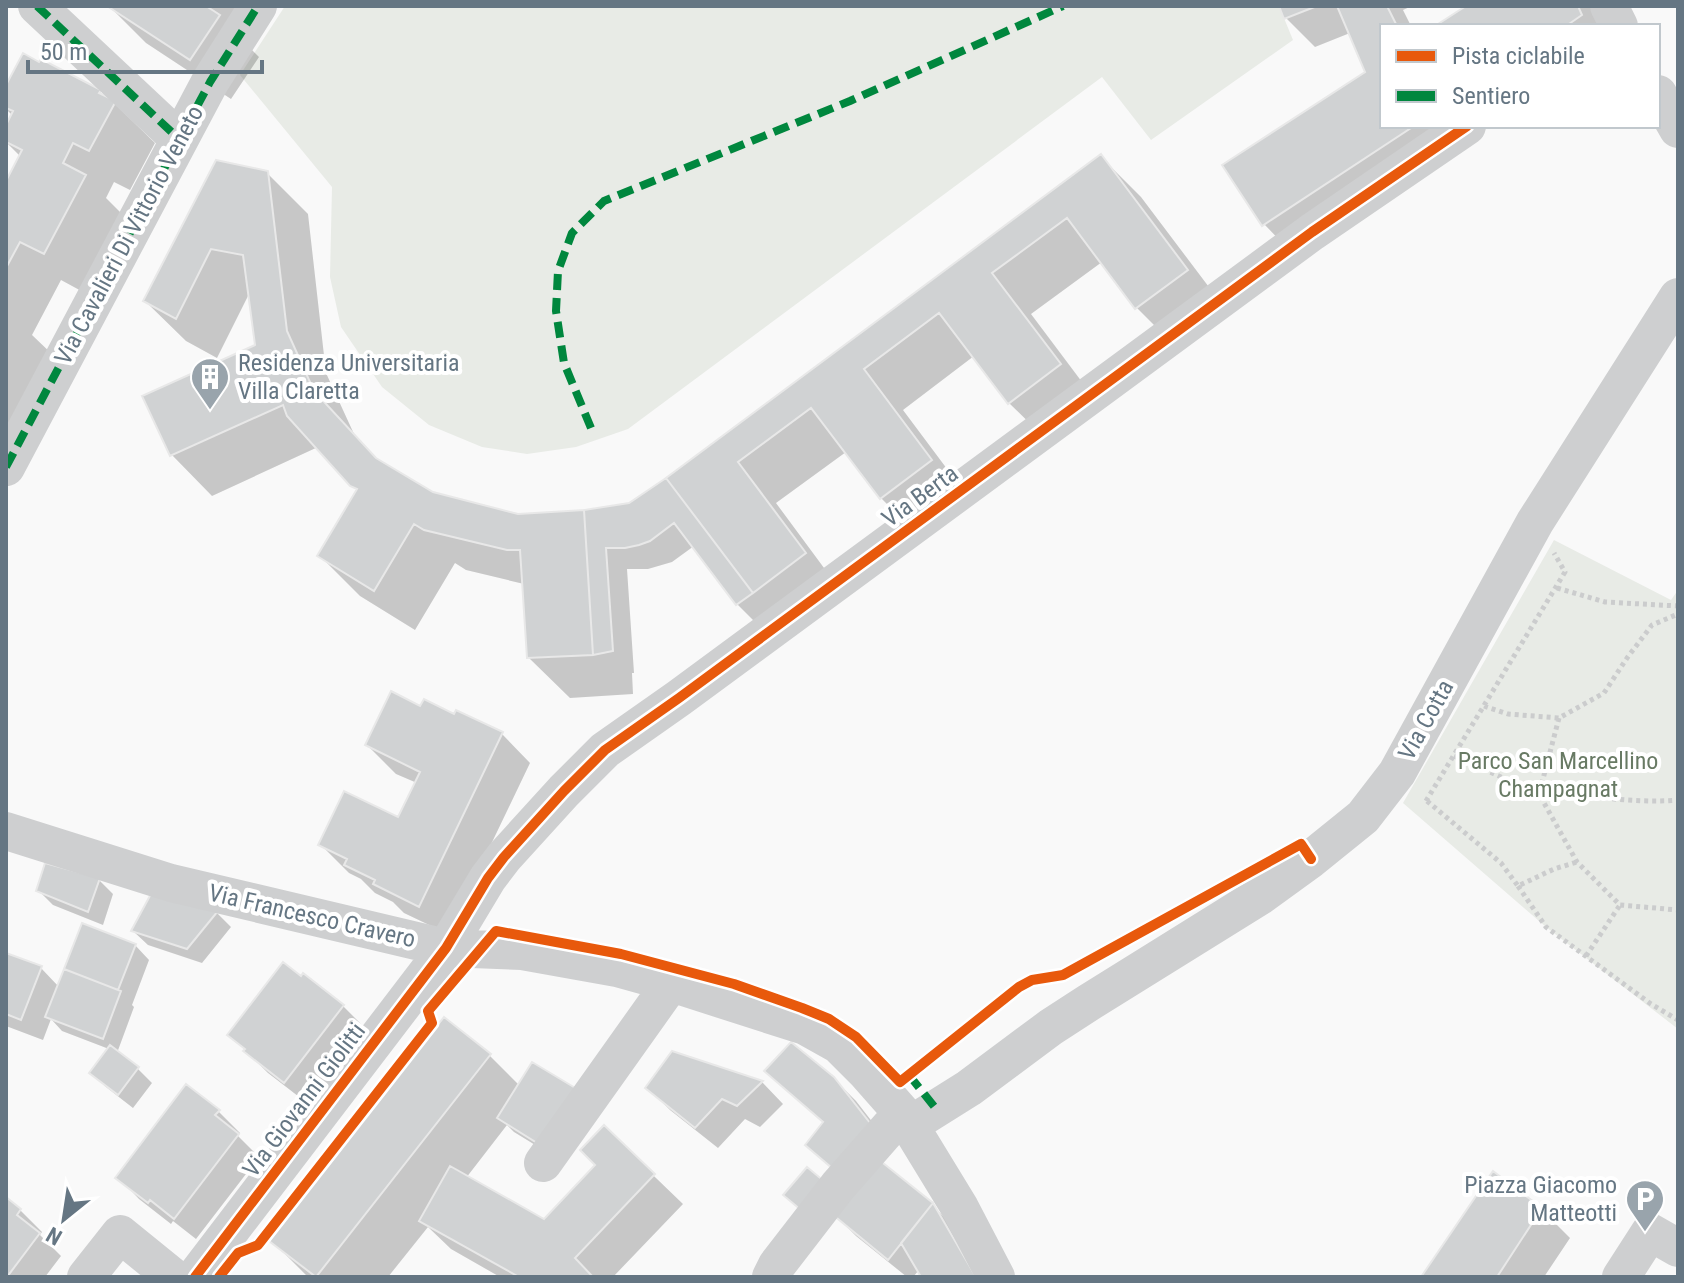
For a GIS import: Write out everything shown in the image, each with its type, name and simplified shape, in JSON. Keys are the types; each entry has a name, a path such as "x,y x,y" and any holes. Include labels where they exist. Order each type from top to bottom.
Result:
{"street":[{"path":"37,6 179,139"},
{"name":"Via Cavalieri Di Vittorio Veneto","path":"6,467 210,82 258,6"},
{"path":"1609,6 1618,24"},
{"path":"1660,98 1678,129"},
{"name":"Via Berta","path":"446,948 504,857 605,750 1312,232 1464,128"},
{"name":"Via Cotta","path":"906,1119 969,1088 1051,1027 1260,896 1363,817 1397,773 1535,522 1678,297"},
{"name":"Via Francesco Cravero","path":"6,831 171,883 446,948 522,951 617,968 805,1026 839,1045 906,1119 960,1208 996,1277"},
{"name":"Via Giovanni Giolitti","path":"195,1277 446,948"},
{"path":"543,1163 671,983"},
{"path":"771,1277 838,1186 906,1119"},
{"path":"1621,1277 1650,1232 1678,1248"},
{"path":"86,1277 120,1234 173,1277"}],"path":[{"path":"1426,801 1565,572 1535,522"},
{"path":"1557,588 1605,602 1678,606"},
{"path":"1484,706 1508,714 1559,718 1604,693 1652,625 1678,614"},
{"path":"1559,718 1539,794 1577,862 1620,905 1678,910"},
{"path":"1454,756 1539,794 1678,800"},
{"path":"1397,773 1501,863 1546,927 1651,1004 1678,1020"},
{"path":"1518,886 1577,862"},
{"path":"1586,956 1620,905"}],"green space":[{"path":"285,6 1279,6 1293,40 1151,140 1102,77 628,429 576,447 527,454 482,447 429,425 382,387 341,327 330,277 332,187 240,75"},
{"name":"Parco San Marcellino Champagnat","path":"1554,540 1671,600 1678,590 1678,1029 1546,927 1403,803"}],"building":[{"path":"107,6 206,6 220,15 190,60"},
{"path":"1279,6 1317,6 1284,19"},
{"path":"1337,6 1387,6 1396,24 1380,24 1380,128 1411,128 1262,226 1222,165 1365,72"},
{"path":"1466,6 1578,6 1582,15 1569,24 1438,24"},
{"path":"23,53 39,62 41,59 116,101 89,151 73,143 63,163 86,175 44,254 20,242 6,268 6,181 22,150 6,142 6,125 13,111 6,108 6,85"},
{"path":"1101,154 1188,270 1135,309 1067,218 992,273 1061,364 1008,404 939,313 864,369 932,460 880,499 811,408 738,462 806,553 753,593 666,478"},
{"name":"Residenza Universitaria Villa Claretta","path":"216,160 268,171 287,331 314,391 376,458 433,492 518,514 584,510 593,655 527,658 520,550 507,550 424,530 414,524 374,591 317,556 357,489 350,486 287,416 283,405 170,456 142,396 255,345 243,255 211,249 176,319 143,301"},
{"path":"666,478 753,593 736,605 674,523 650,541 625,548 606,548 613,651 593,655 584,510 629,503"},
{"path":"391,691 420,706 424,699 454,714 456,710 503,732 419,907 373,884 375,880 344,865 347,859 318,845 344,791 398,817 420,772 365,745"},
{"path":"45,863 100,878 88,912 36,891"},
{"path":"152,892 218,911 187,949 131,931"},
{"path":"82,923 136,944 118,990 64,969"},
{"path":"6,953 42,966 21,1020 6,1014"},
{"path":"283,962 301,976 303,973 344,1005 284,1083 227,1035"},
{"path":"64,969 121,991 103,1039 45,1017"},
{"path":"444,1017 491,1054 316,1277 269,1241"},
{"path":"791,1042 834,1077 870,1123 832,1168 805,1145 823,1122 764,1071"},
{"path":"110,1045 139,1067 118,1095 89,1073"},
{"path":"672,1051 763,1081 737,1106 722,1099 695,1128 645,1088"},
{"path":"532,1062 577,1089 542,1146 497,1118"},
{"path":"186,1084 220,1110 215,1115 239,1134 174,1219 115,1178"},
{"path":"604,1125 655,1174 575,1258 593,1277 519,1277 419,1221 450,1166 544,1219 595,1165 580,1150"},
{"path":"878,1159 933,1203 888,1260 832,1214"},
{"path":"807,1167 831,1187 807,1215 783,1195"},
{"path":"1493,1171 1542,1208 1497,1277 1421,1277"},
{"path":"6,1197 21,1209 17,1215 40,1233 7,1277"},
{"path":"933,1203 976,1277 921,1277 901,1243"}],"marked path":[{"path":"37,6 179,139"},
{"path":"6,467 210,82 258,6"},
{"path":"591,428 564,363 556,311 558,271 572,233 604,201 850,101 1063,6"},
{"path":"909,1075 937,1110"}],"cycle path":[{"path":"195,1277 446,948 504,857 605,750 1312,232 1464,128"},
{"path":"219,1277 238,1253 258,1245 432,1023 428,1011 496,931 621,954 734,984 802,1008 829,1019 856,1037 900,1082 1019,987 1032,980 1063,975 1301,844 1311,859"}],"place":[{"name":"Residenza Universitaria Villa Claretta","path":"210,411"},
{"name":"Piazza Giacomo Matteotti","path":"1645,1233"}]}
